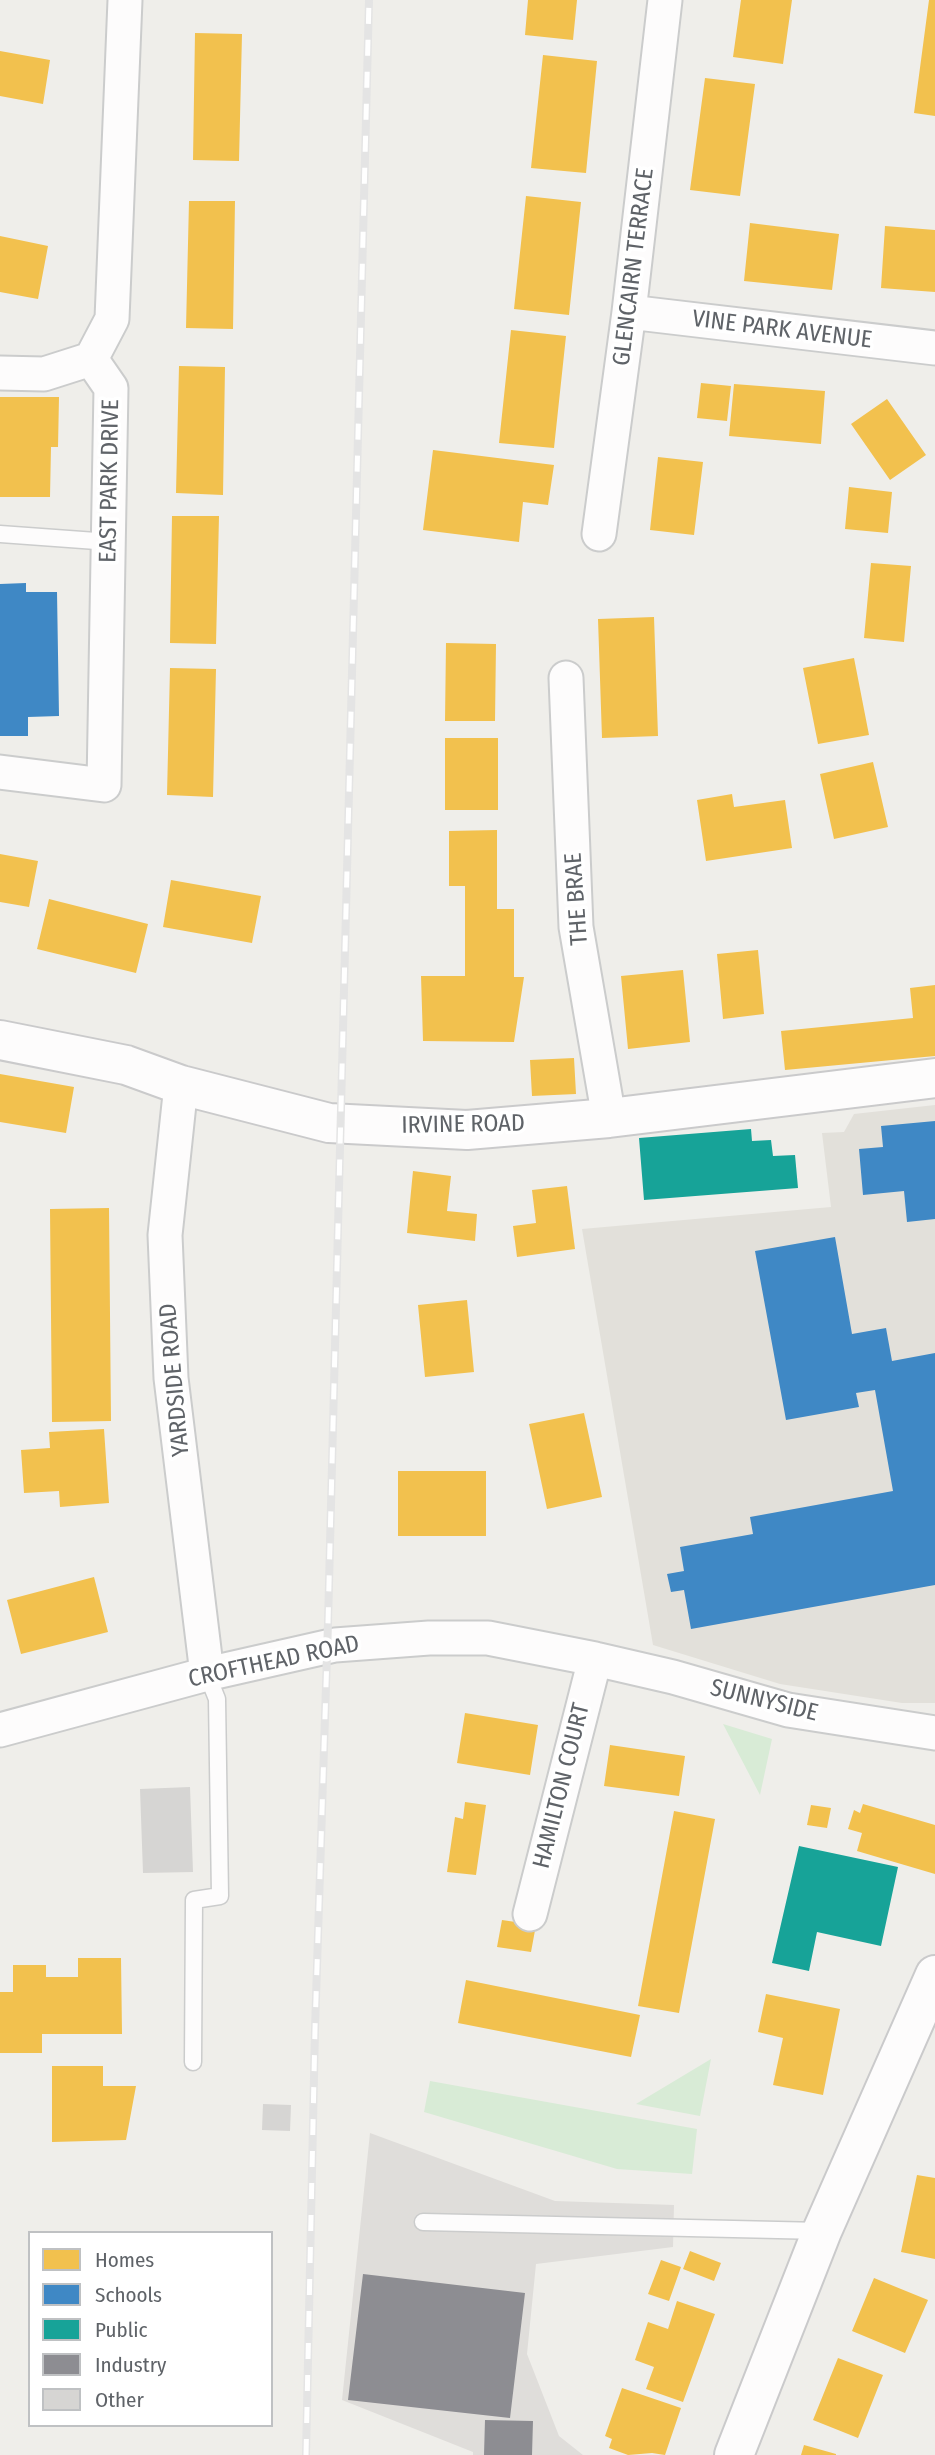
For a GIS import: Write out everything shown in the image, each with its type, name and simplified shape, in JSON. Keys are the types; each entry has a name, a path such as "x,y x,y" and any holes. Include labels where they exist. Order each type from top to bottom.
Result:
{"street":[{"path":"0,373 44,374 91,359 112,319 125,0"},
{"name":"GLENCAIRN TERRACE","path":"599,534 629,312 666,0"},
{"name":"VINE PARK AVENUE","path":"629,312 935,348"},
{"name":"EAST PARK DRIVE","path":"0,772 104,785 111,388 91,359"},
{"name":"THE BRAE","path":"566,678 576,927 609,1118"},
{"name":"IRVINE ROAD","path":"0,1040 125,1065 181,1085 329,1123 467,1130 609,1118 935,1078"},
{"name":"YARDSIDE ROAD","path":"181,1085 165,1248 171,1378 206,1674"},
{"name":"CROFTHEAD ROAD","path":"0,1730 206,1674 335,1645 429,1638 488,1638 595,1659"},
{"name":"SUNNYSIDE","path":"595,1659 673,1677 788,1710 935,1732"},
{"name":"HAMILTON COURT","path":"530,1914 595,1659"},
{"path":"734,2455 822,2231 935,1975"}],"lane":[{"path":"0,534 110,542"},
{"path":"192,2062 194,1900 220,1896 217,1699 206,1674"},
{"path":"423,2222 822,2231"}],"shaded area":[{"path":"935,1105 935,1703 902,1703 780,1684 653,1645 582,1229 831,1207 822,1133 844,1132 854,1114"},
{"path":"370,2133 555,2201 674,2205 673,2247 536,2264 527,2354 559,2436 583,2455 473,2455 473,2452 342,2400"}],"green space":[{"path":"723,1724 772,1739 760,1795"},
{"path":"711,2059 700,2116 636,2104"},
{"path":"430,2081 697,2129 692,2174 617,2169 424,2112"}],"building: Homes":[{"path":"528,0 577,0 573,40 525,35"},
{"path":"741,0 792,0 783,64 733,57"},
{"path":"929,0 935,0 935,116 914,113"},
{"path":"195,33 242,34 239,161 193,160"},
{"path":"0,51 50,60 43,104 0,96"},
{"path":"543,55 597,61 586,173 531,168"},
{"path":"705,78 755,84 740,196 690,190"},
{"path":"526,196 581,202 569,315 514,309"},
{"path":"189,201 235,201 233,329 186,328"},
{"path":"750,223 839,234 832,290 744,281"},
{"path":"885,226 935,230 935,292 881,288"},
{"path":"0,236 48,246 38,299 0,292"},
{"path":"511,330 566,336 554,448 499,443"},
{"path":"179,366 225,367 223,495 176,493"},
{"path":"701,383 731,386 727,421 697,418"},
{"path":"734,384 825,391 821,444 729,436"},
{"path":"0,397 59,397 58,447 51,447 50,497 0,497"},
{"path":"887,399 926,455 890,480 851,424"},
{"path":"433,450 554,465 548,505 523,502 519,542 423,530"},
{"path":"658,457 703,462 694,535 650,530"},
{"path":"849,487 892,492 888,533 845,529"},
{"path":"172,516 219,516 216,644 170,643"},
{"path":"871,563 911,566 904,642 864,638"},
{"path":"654,617 658,736 602,738 598,619"},
{"path":"446,643 496,644 495,721 445,721"},
{"path":"854,658 869,735 818,744 803,668"},
{"path":"170,668 216,669 213,797 167,795"},
{"path":"445,738 498,738 498,810 445,810"},
{"path":"873,762 888,827 834,839 820,774"},
{"path":"732,794 734,807 785,800 792,848 706,861 697,800"},
{"path":"497,830 497,909 514,909 514,977 524,977 514,1042 423,1041 421,976 465,976 465,886 449,886 449,831"},
{"path":"0,854 38,861 29,907 0,902"},
{"path":"171,880 261,896 252,943 163,927"},
{"path":"49,899 148,924 136,973 37,949"},
{"path":"758,950 764,1014 723,1019 717,954"},
{"path":"683,970 690,1042 628,1049 621,976"},
{"path":"935,985 935,1056 785,1070 781,1031 913,1018 910,988"},
{"path":"574,1058 576,1094 532,1096 530,1060"},
{"path":"0,1074 74,1087 66,1133 0,1122"},
{"path":"413,1171 451,1176 447,1211 477,1214 475,1241 407,1233"},
{"path":"567,1186 575,1249 517,1257 513,1226 536,1223 532,1190"},
{"path":"109,1208 111,1421 52,1422 50,1209"},
{"path":"467,1300 474,1372 425,1377 418,1305"},
{"path":"584,1413 602,1497 547,1509 529,1424"},
{"path":"104,1429 109,1503 60,1507 59,1491 24,1493 21,1450 50,1448 49,1432"},
{"path":"398,1471 486,1471 486,1536 398,1536"},
{"path":"94,1577 108,1632 21,1654 7,1600"},
{"path":"465,1713 538,1725 530,1775 457,1763"},
{"path":"610,1745 685,1756 679,1796 604,1786"},
{"path":"465,1802 486,1805 476,1875 447,1872 455,1817 463,1819"},
{"path":"863,1804 935,1825 935,1874 857,1851 862,1833 848,1829 854,1810 860,1813"},
{"path":"811,1805 831,1808 827,1828 807,1825"},
{"path":"674,1811 715,1819 679,2013 638,2006"},
{"path":"502,1920 536,1925 531,1952 497,1947"},
{"path":"78,1958 121,1958 122,2034 42,2034 42,2053 0,2053 0,1992 13,1992 13,1965 46,1965 46,1977 78,1977"},
{"path":"466,1980 640,2015 631,2057 458,2023"},
{"path":"766,1994 840,2009 823,2095 773,2085 783,2038 758,2032"},
{"path":"52,2066 103,2066 103,2086 136,2086 126,2140 52,2142"},
{"path":"917,2175 935,2178 935,2259 901,2252"},
{"path":"690,2251 721,2263 714,2281 683,2269"},
{"path":"661,2260 681,2267 669,2301 648,2294"},
{"path":"874,2278 928,2300 905,2353 852,2331"},
{"path":"677,2301 715,2314 683,2402 646,2389 654,2367 635,2360 648,2322 668,2329"},
{"path":"838,2358 883,2375 858,2438 813,2420"},
{"path":"622,2388 681,2408 665,2455 628,2455 609,2448 612,2439 605,2436"},
{"path":"804,2445 836,2454 836,2455 801,2455"}],"building: Schools":[{"path":"26,583 26,592 57,592 59,716 28,717 28,736 0,736 0,584"},
{"path":"935,1121 935,1219 907,1222 904,1191 863,1195 859,1149 883,1147 881,1126"},
{"path":"835,1237 852,1334 886,1328 892,1361 935,1353 935,1585 691,1629 684,1590 671,1592 667,1574 684,1571 680,1547 753,1534 750,1517 893,1491 875,1390 856,1393 859,1407 786,1420 755,1251"}],"building: Public":[{"path":"751,1129 752,1141 771,1140 773,1156 795,1155 798,1188 644,1200 639,1138"},
{"path":"799,1846 898,1867 881,1946 817,1932 809,1971 772,1963"}],"building: Industry":[{"path":"363,2274 525,2293 510,2418 348,2400"},
{"path":"485,2420 533,2421 532,2455 484,2455"}],"building: Other":[{"path":"190,1787 193,1872 143,1873 140,1789"},
{"path":"263,2104 291,2105 290,2131 262,2130"}],"railway":[{"path":"306,2455 369,0"}]}
